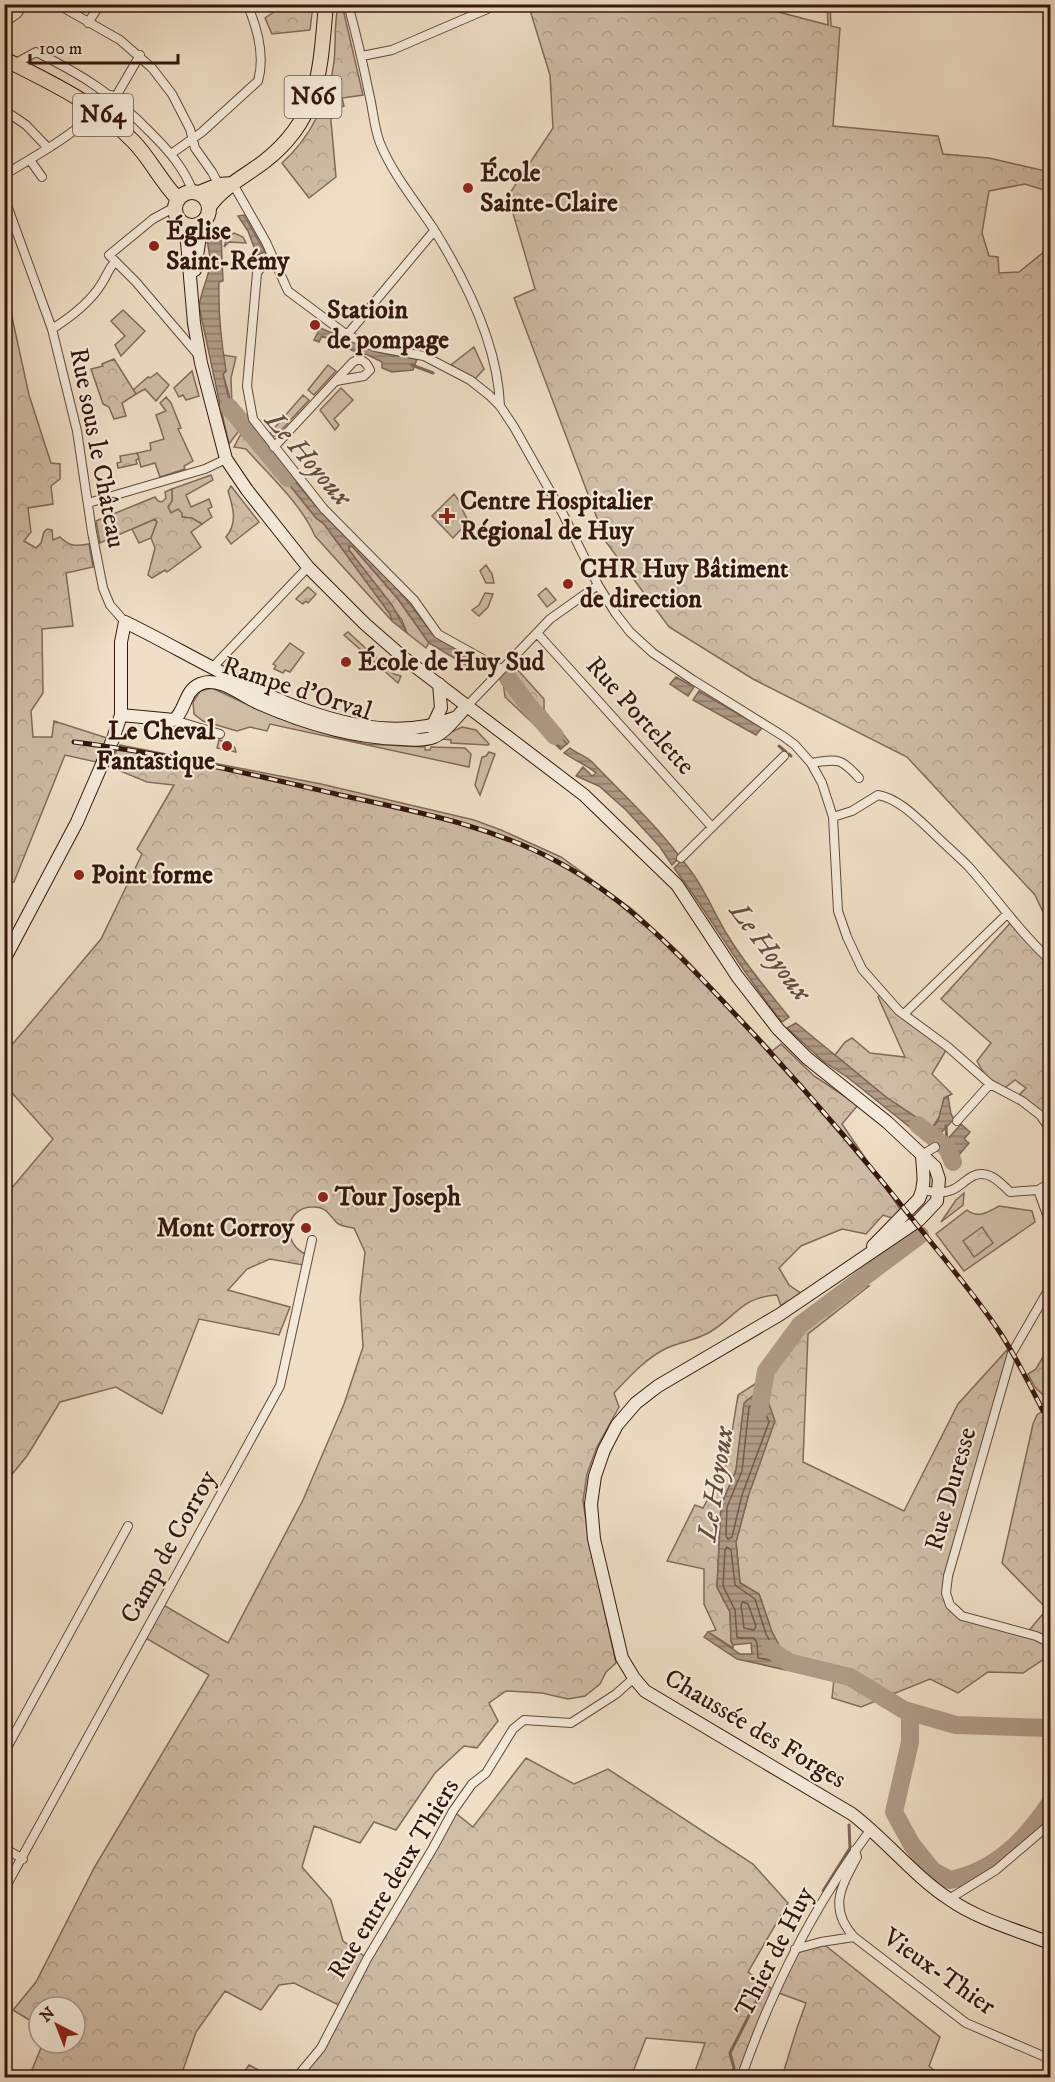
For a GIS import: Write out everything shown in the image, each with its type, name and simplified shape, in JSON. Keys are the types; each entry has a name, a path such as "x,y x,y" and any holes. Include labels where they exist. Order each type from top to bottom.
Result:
{"main road":[{"name":"N66","path":"196,193 226,184 270,156 289,138 304,117 316,88 321,62 326,4"},
{"name":"N64","path":"9,61 74,96 98,112 139,147 177,203"},
{"name":"N66","path":"209,207 226,184"},
{"path":"192,298 202,222 209,207 196,193 182,195 177,203 177,218 181,222 187,242 194,323 226,459 247,490 308,567 365,624 467,706 584,795 677,885 737,976 778,1029 807,1058 887,1122 935,1167 939,1179 938,1193"},
{"path":"181,222 189,225 202,222"},
{"path":"4,960 72,833 110,746 121,715 121,642 125,622 272,698 335,719 380,728 432,727 454,718"},
{"name":"Rampe d'Orval","path":"174,720 181,712 184,701 191,691 202,683 209,682 220,684 256,702 306,721 361,736 424,740 435,736 467,706"},
{"path":"432,727 441,708 439,684"},
{"path":"121,715 174,720"},
{"path":"922,1156 925,1177 923,1190"},
{"name":"Chaussée des Forges","path":"861,1260 910,1208 923,1190"},
{"name":"Chaussée des Forges","path":"938,1193 937,1201 919,1220 779,1315 658,1386 636,1403 617,1425 604,1450 595,1476 591,1504 594,1539 622,1658 645,1691 852,1814 872,1829 916,1872 949,1899 984,1917 1050,1943"}],"street":[{"path":"4,23 17,14 24,4"},
{"path":"57,4 120,40 140,55 152,68 172,94 190,129 195,148 213,172 226,184 271,254 288,291 347,335 375,347 424,356 470,380 500,406 514,427 598,585 630,632 653,652 693,680 783,736 795,745 811,763 822,783 833,817 838,911 862,969 904,1014 948,1047 990,1084 1022,1101 1040,1115 1050,1129"},
{"path":"88,23 99,4"},
{"path":"171,154 192,140 258,81 259,47 254,19 247,4"},
{"path":"348,4 362,56 379,141 390,163 434,231 482,324 497,371 500,406"},
{"path":"362,56 392,50 499,4"},
{"path":"9,61 36,51 80,74 113,97 134,115 171,154 188,176 196,193"},
{"path":"4,175 48,148 98,112 113,97 140,55"},
{"path":"4,110 26,125 48,148"},
{"path":"30,160 42,177"},
{"name":"Rue sous le Château","path":"4,197 52,328 77,431 103,588 110,605 125,622"},
{"path":"177,203 153,219 109,255 136,282 200,356"},
{"path":"347,335 434,231"},
{"path":"271,254 257,273 247,386 253,419 324,508 414,600 438,634 501,669"},
{"path":"52,328 81,309 102,283 114,262"},
{"path":"274,447 336,381"},
{"path":"88,503 205,469 226,459"},
{"path":"213,667 308,567"},
{"path":"467,706 550,619 598,585"},
{"name":"Rue Portelette","path":"537,633 712,827"},
{"path":"174,720 220,734"},
{"path":"681,858 784,756"},
{"path":"811,763 832,760 845,762 859,778"},
{"path":"833,817 852,811 878,795 886,796 898,803 968,866 1007,914 1050,960"},
{"path":"904,1014 1007,914"},
{"path":"957,1121 990,1084"},
{"path":"922,1156 935,1147"},
{"path":"923,1190 938,1193 955,1189 974,1175 997,1178 1010,1192 1038,1191 1050,1183"},
{"path":"1038,1191 1050,1223"},
{"name":"Camp de Corroy","path":"4,1890 280,1386 312,1240"},
{"name":"Rue Duresse","path":"1050,1287 1011,1356 948,1576 946,1593 950,1605 962,1616 1036,1636 1050,1643"},
{"name":"Camp de Corroy","path":"4,1753 128,1526"},
{"name":"Rue entre deux Thiers","path":"296,2078 321,2048 367,1959 453,1811 472,1784 486,1773 513,1729 524,1720 572,1723 616,1694 634,1678"},
{"path":"949,1899 996,1870 1050,1824"},
{"name":"Thier de Huy","path":"741,2078 756,2035 795,1949 839,1873 872,1829"},
{"path":"4,1848 23,1859"},
{"name":"Thier de Huy","path":"843,1924 839,1907 839,1890 857,1857 855,1850"},
{"name":"Vieux-Thier","path":"843,1924 854,1937 966,2023 1050,2059"},
{"path":"795,1949 854,1937"}],"green space":[{"path":"286,4 313,5 310,30 272,34 265,18"},
{"path":"536,5 752,5 828,25 827,5 830,5 831,26 840,28 833,126 938,136 943,154 989,158 1050,172 1050,192 1025,184 989,191 982,233 989,256 998,257 999,273 1019,272 1050,247 1050,927 1035,895 907,757 753,679 669,627 606,542 514,298 535,289 508,196 553,128 550,75 529,7"},
{"path":"338,6 343,9 363,95 342,98 344,106 330,110 336,177 309,198 282,163 310,130 328,90 334,62"},
{"path":"234,233 243,237 246,243 229,242 224,247 227,238"},
{"path":"4,258 7,259 12,317 29,395 51,463 60,464 60,479 51,486 53,504 28,508 31,532 24,541 36,548 41,543 44,532 47,529 52,530 53,540 60,537 73,545 89,544 93,567 66,573 73,626 42,629 43,693 31,711 33,737 52,737 54,721 107,738 96,762 65,755 14,882 5,885"},
{"path":"123,310 145,331 121,356 115,345 125,336 111,321"},
{"path":"474,347 484,369 475,379 451,365"},
{"path":"223,355 236,357 231,378 232,405 223,374 226,371"},
{"path":"114,359 136,394 122,403 126,416 114,419 109,407 103,404 91,369 103,366 102,364"},
{"path":"328,365 336,371 314,395 308,390"},
{"path":"192,371 199,396 186,400 183,395 179,397 174,388"},
{"path":"157,373 169,385 156,401 145,389 136,394 133,390 148,377"},
{"path":"341,388 353,400 334,419 339,425 335,430 320,410"},
{"path":"303,395 309,400 276,436 272,436 270,433"},
{"path":"166,397 171,403 181,428 178,429 193,461 184,466 185,469 160,477 155,463 141,467 137,453 151,450 150,443 164,439 156,415 166,411 160,403"},
{"path":"220,405 241,428 229,444"},
{"path":"243,430 251,439 256,434 274,456 271,462 316,518 324,524 390,614 392,621 315,536 302,513 275,480 246,449 234,447"},
{"path":"137,453 139,458 136,460 137,464 118,468 117,463 121,462 120,456"},
{"path":"211,475 213,480 186,495 191,507 209,499 212,507 208,509 212,517 202,524 171,513 168,507 172,501 172,489"},
{"path":"231,486 259,522 231,544 226,537 233,521 233,509 228,491"},
{"path":"172,489 172,501 168,507 171,513 178,509 182,517 192,518 202,524 191,532 201,547 167,572 165,570 152,578 148,575 155,548 151,538 157,522 155,519 100,543 96,521 155,497 162,502 166,498 165,492"},
{"path":"454,494 469,521 453,538 432,516"},
{"path":"155,519 157,522 151,538 139,543 132,529"},
{"path":"352,546 398,599 429,643 426,648 407,633 402,620 349,550 348,548"},
{"path":"486,565 492,574 494,583 486,583 480,571"},
{"path":"308,587 316,594 308,603 306,601 303,604 296,599"},
{"path":"546,588 556,600 547,607 538,595"},
{"path":"485,593 493,594 488,607 479,616 472,610 479,605"},
{"path":"348,632 394,674 401,676 398,683 344,635"},
{"path":"290,643 304,653 290,672 285,670 283,673 274,669 276,666 273,664"},
{"path":"516,668 544,699 544,710 569,742 567,744 546,720 561,750 505,697 503,682"},
{"path":"212,688 255,708 333,736 366,744 425,747 425,750 430,750 431,747 465,748 471,754 469,767 270,724 267,731 250,727 237,731 203,721 194,714 193,702 200,691"},
{"path":"462,727 476,730 489,744 451,743 451,740 443,739 449,733"},
{"path":"219,740 232,745 236,752 217,748"},
{"path":"120,745 321,784 474,820 561,857 632,909 682,955 772,1051 781,1044 814,1076 858,1105 842,1124 902,1212 895,1219 883,1215 866,1234 842,1229 801,1246 779,1268 789,1285 802,1294 781,1306 777,1295 755,1299 747,1303 710,1332 667,1348 652,1357 614,1393 619,1407 597,1447 587,1474 583,1501 589,1540 616,1663 606,1672 600,1684 585,1696 568,1699 542,1693 506,1691 489,1703 498,1721 477,1748 464,1746 435,1773 396,1830 374,1822 360,1843 314,1826 302,1867 331,1900 343,1941 367,1958 453,1811 473,1827 526,1758 574,1784 608,1769 753,1864 788,1903 748,1972 775,1991 795,1949 821,1942 940,2037 929,2066 942,2077 782,2077 806,2003 776,1992 741,2077 693,2077 705,2043 646,2038 631,2077 296,2077 321,2048 343,2007 294,1983 279,1985 261,2010 225,1991 196,2032 182,2073 195,2077 29,2077 38,2055 87,2055 87,1995 27,1995 27,2019 13,2010 36,1982 94,1868 209,1675 144,1637 162,1604 228,1643 303,1500 344,1404 363,1347 360,1298 365,1252 354,1228 339,1224 321,1208 304,1209 297,1213 289,1226 292,1242 305,1254 303,1265 270,1259 247,1269 228,1290 290,1307 279,1335 199,1319 162,1414 116,1387 60,1402 27,1456 5,1483 5,1196 53,1139 5,1085 5,1053 101,939 142,854 137,849 174,785 147,782 108,766"},
{"path":"489,752 495,754 480,795 475,785 482,757"},
{"path":"1013,920 1050,960 1050,1123 1016,1098 1026,1088 1015,1080 1002,1090 990,1084 977,1061 991,1043 941,999"},
{"path":"883,992 948,1047 932,1074 952,1094 944,1098 941,1114 932,1128 886,1097 835,1055 845,1042 852,1038 870,1053 905,1057 878,997"},
{"path":"964,1193 963,1205 941,1222 956,1200"},
{"path":"999,1206 1032,1211 1035,1222 964,1271 936,1234 967,1210 979,1214"},
{"path":"982,1227 993,1243 974,1257 963,1241"},
{"path":"852,1286 869,1286 808,1334 803,1462 904,1511 958,1404 1007,1350 1011,1356 946,1593 962,1616 1027,1633 1047,1609 1002,1563 1033,1424 1037,1415 1050,1406 1050,1655 1023,1673 988,1672 958,1693 930,1679 861,1707 832,1698 834,1679 788,1662 772,1632 759,1594 740,1583 736,1542 748,1497 744,1404 736,1470 721,1506 717,1587 730,1612 733,1648 708,1632 716,1630 704,1604 704,1569 667,1561 695,1505 703,1508 727,1463 738,1395 755,1384 800,1325"},
{"path":"1050,1345 1050,1402 1035,1387 1028,1374 1036,1369"},
{"path":"249,2065 272,2077 240,2077"}],"water":[{"path":"244,215 265,252 257,255 248,231 238,216"},
{"path":"221,236 223,281 219,282 219,304 226,371 223,374 229,400 245,421 241,428 220,405 199,306 210,261 207,241"},
{"path":"320,328 381,353 417,359 413,370 392,372 382,368 382,362 366,354 362,355 322,336 319,342 314,340"},
{"path":"274,456 322,513 392,583 435,637 474,659 469,667 429,643 398,599 352,546 349,546 349,550 392,605 407,633 392,621 390,614 324,524 316,518 271,462"},
{"path":"676,677 694,687 688,696 670,684"},
{"path":"699,691 762,728 756,735 693,700"},
{"path":"539,717 546,720 567,744 561,749"},
{"path":"570,748 591,761 660,832 680,857 672,865 660,847 626,810 599,786 576,776 583,767 592,776 596,773 564,753"},
{"path":"682,860 696,878 737,949 789,1017 782,1022 674,868"},
{"path":"796,1023 886,1097 932,1128 938,1121 944,1098 948,1096 954,1119 931,1144 847,1077 823,1061 787,1028"},
{"path":"961,1124 970,1132 964,1139 969,1143 953,1162 938,1150"},
{"path":"763,1387 775,1421 748,1497 736,1542 740,1583 759,1594 772,1632 788,1662 786,1670 737,1659 704,1637 708,1632 740,1654 752,1654 751,1643 733,1645 730,1612 717,1587 721,1506 736,1470 744,1403"}],"waterway":[{"path":"412,365 433,373"},
{"name":"Le Hoyoux","path":"229,407 288,478"},
{"name":"Le Hoyoux","path":"508,678 555,736"},
{"path":"779,746 786,752"},
{"name":"Le Hoyoux","path":"918,1125 947,1148 953,1162"},
{"path":"946,1126 947,1144"},
{"name":"Le Hoyoux","path":"759,1411 766,1371 800,1325 920,1235"},
{"name":"Le Hoyoux","path":"770,1649 788,1662 850,1677 904,1710 956,1725 1050,1728"},
{"name":"Le Hoyoux","path":"910,1712 910,1742 894,1812 912,1845 933,1871 950,1880 982,1869 1020,1841 1050,1803"},
{"path":"823,1891 850,1848 849,1825"},
{"path":"730,2078 734,2068 730,2053 762,1990"}],"railway":[{"path":"74,742 206,765 449,820 530,848 586,878 666,942 714,991 843,1134 963,1282 1001,1334 1043,1411"}],"place":[{"name":"École Sainte-Claire","path":"468,188"},
{"name":"Église Saint-Rémy","path":"154,246"},
{"name":"Statioin de pompage","path":"315,325"},
{"name":"Centre Hospitalier Régional de Huy","path":"447,516"},
{"name":"CHR Huy Bâtiment de direction","path":"568,584"},
{"name":"École de Huy Sud","path":"346,662"},
{"name":"Le Cheval Fantastique","path":"227,746"},
{"name":"Point forme","path":"79,875"},
{"name":"Tour Joseph","path":"323,1197"},
{"name":"Mont Corroy","path":"306,1228"}]}
